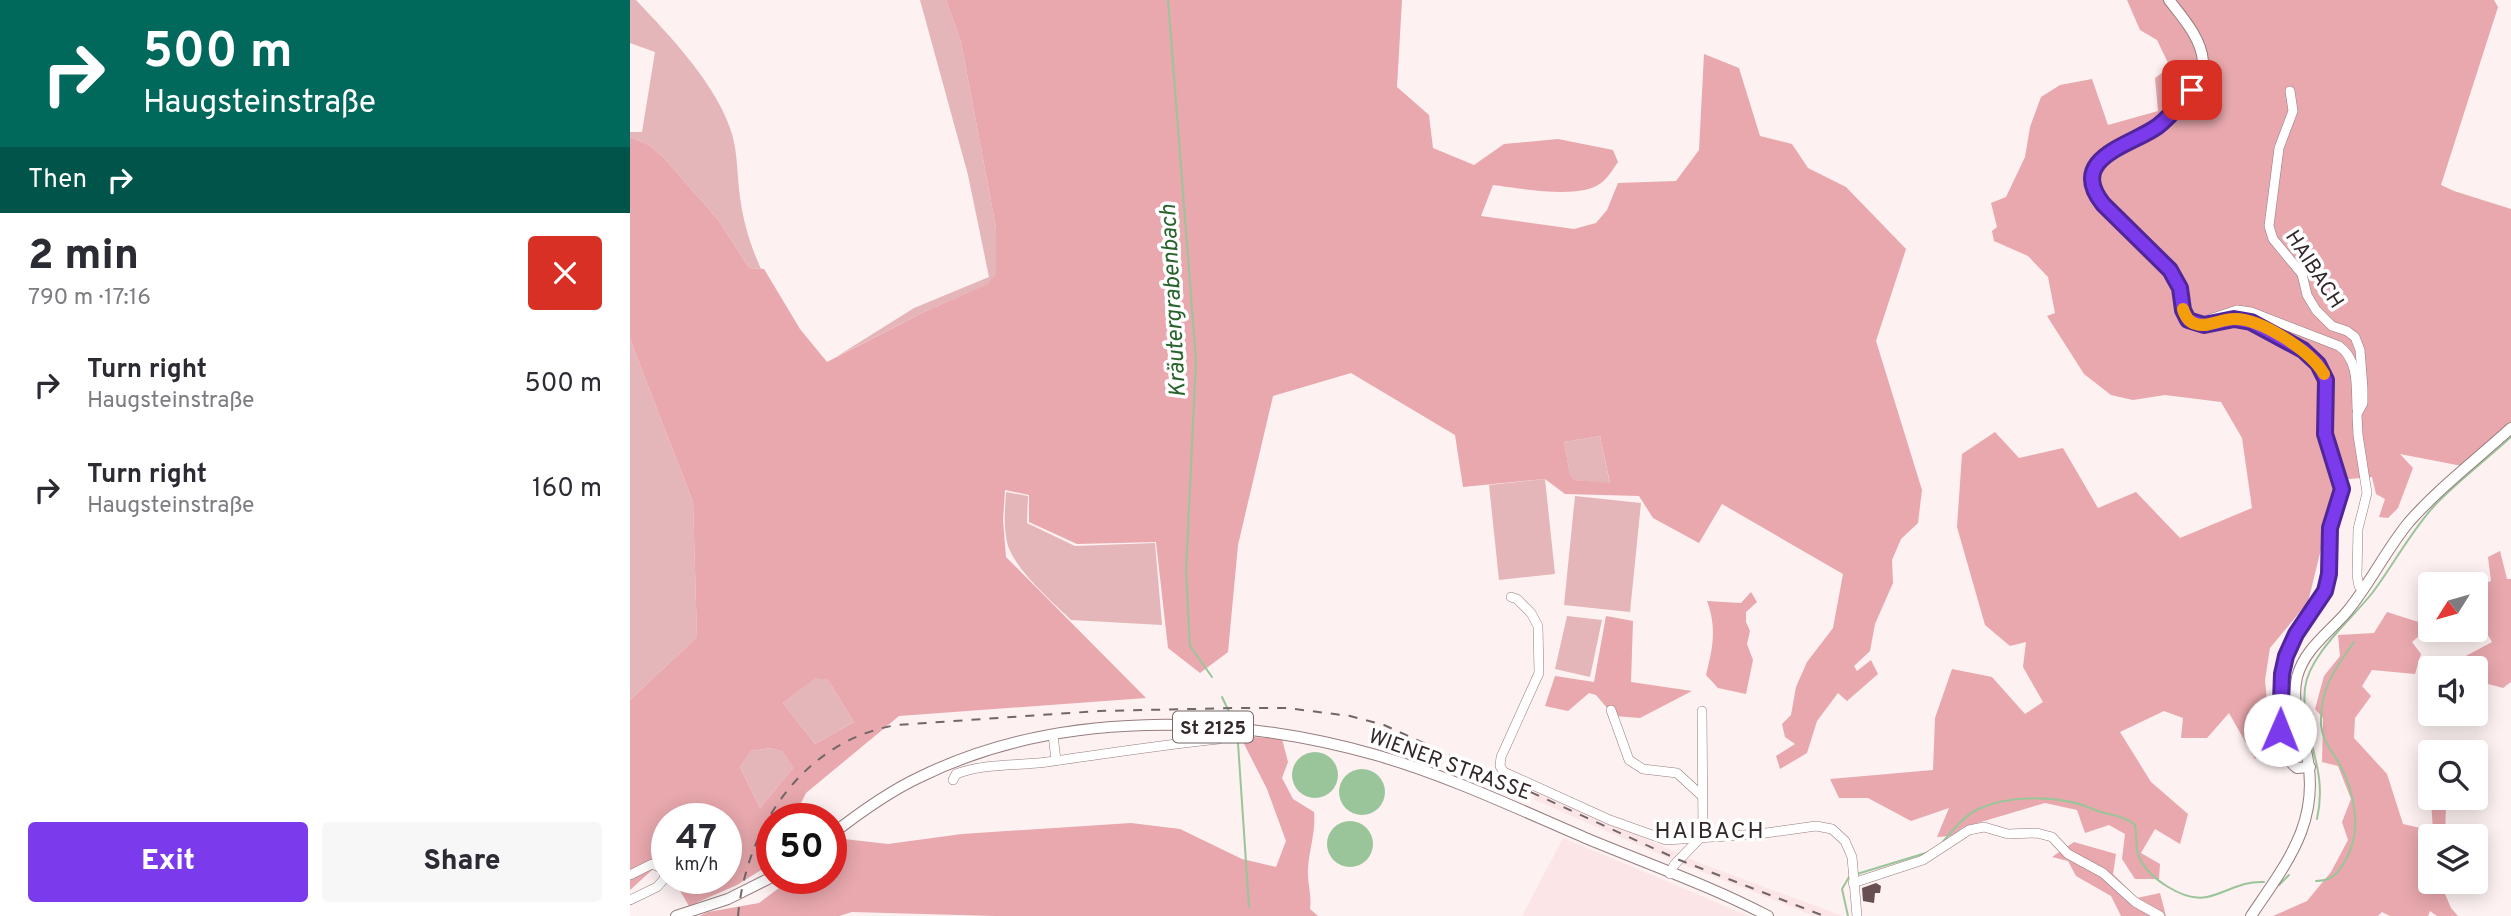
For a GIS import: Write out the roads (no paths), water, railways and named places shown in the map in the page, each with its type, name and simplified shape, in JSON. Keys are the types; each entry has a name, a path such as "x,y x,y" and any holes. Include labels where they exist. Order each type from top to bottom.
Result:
{"main road":[{"path":"2169,0 2191,29 2200,50 2203,65 2200,79 2158,126 2106,154 2096,168 2095,191 2103,204 2175,277 2188,320 2197,325 2234,319 2251,322 2303,350 2318,364 2326,380 2325,434 2342,489 2330,528 2328,584 2289,647 2282,674 2279,714 2280,730 2290,762 2297,768 2309,767"},
{"path":"2251,916 2285,862 2308,817 2311,793 2309,767 2296,710 2298,676 2313,648 2363,590 2409,522 2511,428"},
{"name":"WIENER STRASSE","path":"847,824 908,782 983,751 1053,735 1146,726 1223,728 1296,736 1410,765 1490,796 1768,916"},
{"path":"676,916 728,899 756,885"}],"street":[{"name":"HAIBACH","path":"2290,91 2293,111 2278,156 2269,218 2270,233 2302,274 2307,295 2316,310 2332,326 2355,337 2358,343 2363,403 2357,414 2367,493 2357,541 2357,576 2359,586 2363,590"},
{"path":"2211,324 2210,319 2237,310 2260,315 2339,346 2347,353 2354,366 2357,414"},
{"path":"1511,597 1517,599 1531,613 1538,626 1539,673 1502,757 1502,769 1649,836 1683,841 1703,835 1759,834 1816,826 1832,829 1845,841 1852,857 1857,916"},
{"path":"1611,710 1629,760 1643,769 1677,773 1702,796"},
{"path":"1670,874 1674,865 1703,835 1702,711"},
{"path":"953,780 956,774 986,765 1056,760 1219,738 1223,728"},
{"path":"1053,735 1056,760"},
{"path":"983,751 986,765"},
{"path":"1852,877 1923,860 1969,830 1984,827 2008,834 2052,836 2068,854 2103,873 2135,902 2160,916"},
{"path":"630,874 652,864 663,869 666,878 657,887 630,900"}],"waterway":[{"name":"Kräutergrabenbach","path":"1168,0 1196,360 1186,571 1190,646 1212,677"},
{"path":"2317,819 2319,783 2305,705 2305,688 2314,662 2373,592 2435,505 2511,437"},
{"name":"HAIBACH","path":"2316,881 2326,880 2337,873 2351,849 2354,837 2353,799 2345,775 2325,740 2321,725 2326,690 2354,642"},
{"name":"Kräutergrabenbach","path":"1222,697 1232,718"},
{"name":"Kräutergrabenbach","path":"1238,743 1249,907"},
{"name":"HAIBACH","path":"1942,843 1963,820 1978,809 2006,801 2053,799 2068,801 2130,821 2135,825 2138,853 2150,873 2168,887 2188,896 2207,897 2241,885 2264,882"},
{"name":"HAIBACH","path":"1857,874 1929,852"},
{"name":"HAIBACH","path":"2279,885 2289,875"},
{"name":"HAIBACH","path":"1848,916 1842,889 1849,877"}],"railway":[{"path":"738,916 743,883 767,820 786,793 808,769 834,749 864,734 897,725 1099,711 1237,708 1287,708 1350,716 1384,725 1677,859 1824,916"}],"district":[{"name":"HAIBACH","path":"1710,830"}]}
